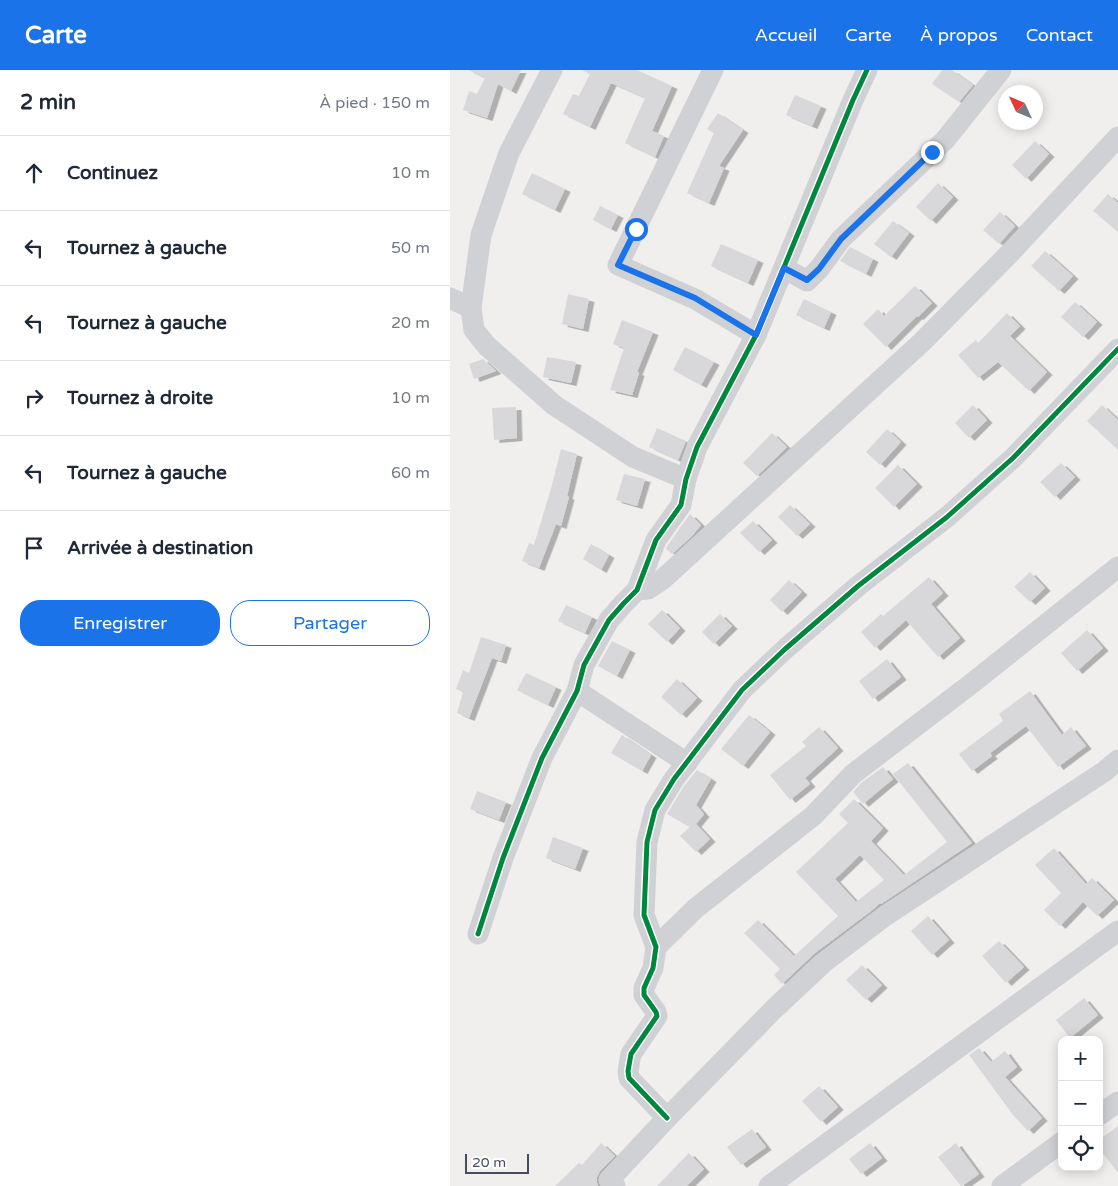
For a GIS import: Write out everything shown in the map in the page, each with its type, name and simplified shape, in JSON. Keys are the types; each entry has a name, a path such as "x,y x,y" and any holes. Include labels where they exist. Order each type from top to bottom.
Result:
{"street":[{"path":"552,70 510,153 481,235 470,308 474,330 488,346 554,405 634,457 686,479"},
{"path":"713,70 618,265 695,298 756,335"},
{"path":"478,934 503,858 542,758 577,691 584,665 609,620 637,590 656,540 681,505 686,479 697,447 756,335 867,70"},
{"path":"784,268 807,280 819,269 841,239 945,140 1001,70"},
{"path":"637,590 648,589 664,579 922,342 1010,254 1118,137"},
{"path":"450,298 470,308"},
{"path":"667,1118 629,1078 628,1071 631,1054 657,1016 644,996 644,988 653,968 656,947 644,915 647,842 654,810 674,779 742,690 784,650 858,586 947,517 1013,458 1118,349"},
{"path":"656,947 696,908 813,816 853,774 971,684 1118,567"},
{"path":"577,691 686,763"},
{"path":"615,1186 609,1180 667,1118 822,963 885,916 1105,771 1118,760"},
{"path":"769,1186 1118,931"},
{"path":"1103,1112 1118,1102"},
{"path":"1002,1186 1058,1145"}],"building":[{"path":"468,70 521,70 511,91 498,84 487,118 463,110 469,91 477,94 485,78"},
{"path":"582,70 637,70 672,86 652,131 664,136 655,157 625,143 645,98 611,83 590,127 563,114 573,94 579,96 590,74"},
{"path":"942,70 952,70 973,85 959,102 932,84"},
{"path":"795,95 821,106 812,126 786,115"},
{"path":"718,113 743,130 719,166 724,168 709,203 687,193 714,133 707,129"},
{"path":"1035,141 1049,154 1026,179 1012,165"},
{"path":"532,173 565,189 555,210 522,194"},
{"path":"938,183 953,197 931,221 916,207"},
{"path":"1108,194 1118,203 1118,232 1093,211"},
{"path":"600,206 618,215 611,229 593,220"},
{"path":"1000,212 1015,226 999,244 983,230"},
{"path":"893,221 909,233 891,257 874,244"},
{"path":"721,244 758,260 748,283 711,266"},
{"path":"850,247 873,259 866,274 840,261"},
{"path":"1045,251 1073,276 1059,291 1031,266"},
{"path":"915,286 932,303 886,347 863,324 878,309 884,316"},
{"path":"568,294 589,299 583,329 562,324"},
{"path":"804,299 831,312 824,328 796,315"},
{"path":"1075,302 1097,322 1083,337 1061,317"},
{"path":"1007,313 1020,326 1010,336 1047,372 1029,391 998,362 978,378 958,355 976,340 978,343"},
{"path":"622,320 653,332 637,372 639,373 632,395 610,390 624,348 613,344"},
{"path":"685,347 714,362 701,385 673,370"},
{"path":"547,357 576,362 571,383 543,377"},
{"path":"483,359 496,371 474,379 469,364"},
{"path":"973,405 987,420 969,438 955,423"},
{"path":"1102,405 1118,420 1118,450 1087,421"},
{"path":"516,407 517,438 494,440 492,408"},
{"path":"657,428 686,441 678,460 649,447"},
{"path":"887,429 901,442 880,465 866,452"},
{"path":"772,433 787,447 757,476 743,463"},
{"path":"561,449 577,454 567,496 569,497 561,526 556,524 539,568 522,561 529,543 534,545"},
{"path":"1061,463 1075,477 1055,497 1040,482"},
{"path":"898,465 917,484 894,507 875,488"},
{"path":"624,474 645,479 637,506 616,500"},
{"path":"790,505 810,524 797,536 778,517"},
{"path":"690,514 701,525 672,554 666,549 667,546"},
{"path":"753,521 772,540 759,552 740,533"},
{"path":"591,544 609,555 601,570 583,559"},
{"path":"1030,572 1045,588 1030,602 1014,587"},
{"path":"929,577 943,593 931,604 960,638 938,657 906,620 875,648 861,632"},
{"path":"789,580 802,592 782,612 770,600"},
{"path":"566,605 592,617 585,633 558,621"},
{"path":"662,610 680,628 667,642 648,624"},
{"path":"720,614 732,626 714,644 702,632"},
{"path":"1087,630 1103,648 1077,671 1061,653"},
{"path":"481,637 506,645 501,661 492,658 469,718 457,713 463,692 456,689 463,670 469,673"},
{"path":"612,641 630,650 617,676 598,666"},
{"path":"887,659 901,677 873,699 859,681"},
{"path":"526,673 556,687 548,705 517,690"},
{"path":"677,679 697,698 681,715 661,697"},
{"path":"1030,691 1062,735 1071,727 1086,746 1058,767 1026,726 990,753 992,756 972,771 959,754 1003,721 999,714"},
{"path":"749,715 770,732 743,766 721,749"},
{"path":"819,727 838,748 805,778 810,784 790,800 770,775 806,746 802,742"},
{"path":"622,735 651,755 642,771 611,753"},
{"path":"908,763 972,843 880,903 815,953 782,984 774,975 780,969 744,933 758,920 794,956 838,916 796,872 848,823 839,814 854,799 883,828 871,841 904,875 947,842 893,774","holes":["860,855 884,880 856,902 835,879"]},
{"path":"883,767 893,779 863,804 853,792 861,783"},
{"path":"697,770 711,779 696,805 704,814 696,824 710,839 696,852 680,836 690,827 667,814 684,786"},
{"path":"477,791 506,802 499,820 470,809"},
{"path":"553,837 583,848 575,869 546,858"},
{"path":"1054,848 1086,884 1092,878 1114,900 1097,916 1083,902 1060,926 1044,910 1061,893 1035,865"},
{"path":"928,916 949,940 932,955 911,931"},
{"path":"999,941 1024,967 1006,983 982,956"},
{"path":"862,965 882,985 866,1000 846,980"},
{"path":"1084,998 1098,1015 1072,1036 1068,1036 1056,1020"},
{"path":"979,1048 991,1062 1005,1051 1017,1067 1005,1077 1042,1118 1028,1131 1013,1115 969,1055"},
{"path":"819,1086 838,1107 821,1122 802,1101"},
{"path":"1118,1126 1118,1173 1103,1153 1103,1137"},
{"path":"752,1129 766,1147 741,1165 727,1147"},
{"path":"601,1143 615,1156 600,1171 597,1177 598,1186 555,1186 579,1163 582,1165"},
{"path":"870,1143 882,1158 861,1174 849,1159"},
{"path":"956,1143 979,1174 962,1186 938,1157"},
{"path":"689,1153 704,1169 687,1186 657,1186"}],"cycle path":[{"path":"478,934 503,858 542,758 577,691 584,665 609,620 637,590 656,540 681,505 686,479 697,447 756,335 867,70"},
{"path":"667,1118 629,1078 628,1071 631,1054 657,1016 644,995 644,988 653,968 656,947 644,915 647,842 655,810 674,779 742,690 784,650 858,586 947,517 1013,458 1118,349"}],"route":[{"path":"636,229 618,265 695,298 756,335 784,268 807,280 819,269 841,239 932,152"}]}
